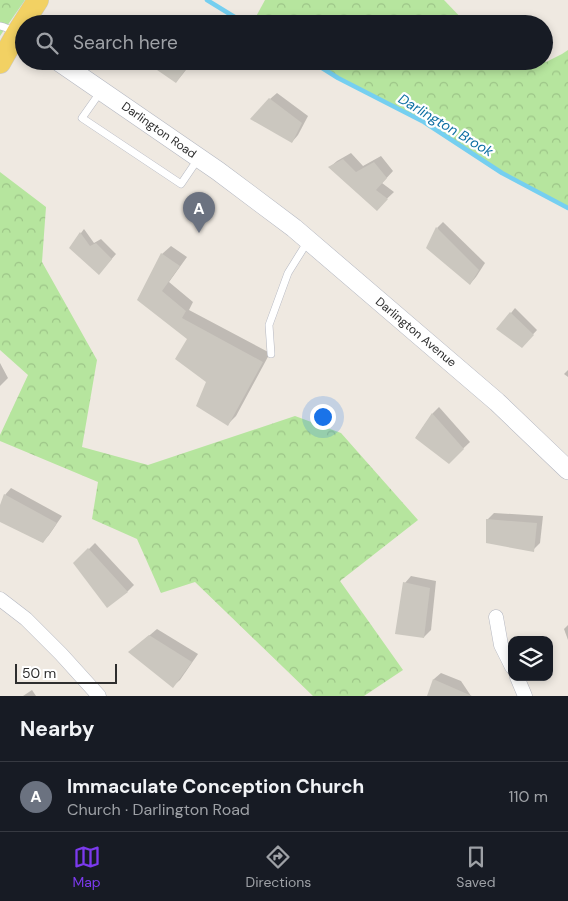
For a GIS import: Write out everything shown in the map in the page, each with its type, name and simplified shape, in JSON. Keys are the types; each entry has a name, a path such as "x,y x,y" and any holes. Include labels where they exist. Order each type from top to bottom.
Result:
{"main road":[{"path":"26,15 38,0"},
{"path":"0,63 13,32"},
{"name":"Darlington Road","path":"71,70 258,201"},
{"name":"Darlington Avenue","path":"258,201 308,241 497,402 568,470"}],"street":[{"path":"0,599 26,618 99,696"},
{"path":"496,618 501,645 508,659"},
{"path":"519,681 525,696"}],"lane":[{"path":"101,90 82,118 181,184 198,158"},
{"path":"271,354 270,325 288,274 308,241"}],"green space":[{"path":"0,0 25,0 0,36"},
{"path":"265,0 444,0 458,15 257,15"},
{"path":"568,50 568,208 502,173 424,122 325,70 553,70 553,58"},
{"path":"0,172 46,207 42,262 97,360 82,447 148,465 295,416 341,433 418,520 340,581 403,670 364,696 313,696 195,582 161,593 137,539 92,519 98,482 0,441 0,435 28,375 0,350"}],"building":[{"path":"157,70 185,70 176,83"},
{"path":"269,98 302,123 292,143 250,119"},
{"path":"343,159 356,172 374,162 387,178 376,190 388,199 377,211 328,167"},
{"path":"436,227 479,270 470,285 426,248"},
{"path":"80,232 90,246 96,243 112,259 99,275 69,248"},
{"path":"161,253 180,266 162,291 186,311 182,318 263,362 228,426 196,406 206,382 175,359 187,339 137,300"},
{"path":"510,312 534,335 522,348 496,329"},
{"path":"432,413 464,449 449,464 415,438"},
{"path":"4,494 57,523 43,543 0,522 0,505"},
{"path":"486,519 537,523 534,552 486,543"},
{"path":"88,548 128,592 107,608 73,563"},
{"path":"403,582 430,588 424,638 395,634"},
{"path":"149,635 192,662 173,688 128,652"},
{"path":"433,679 472,696 427,696"}],"waterway":[{"name":"Darlington Brook","path":"207,0 231,15"},
{"name":"Darlington Brook","path":"325,70 424,122 502,173 568,208"}],"place":[{"name":"Immaculate Conception Church","path":"199,233"}]}
